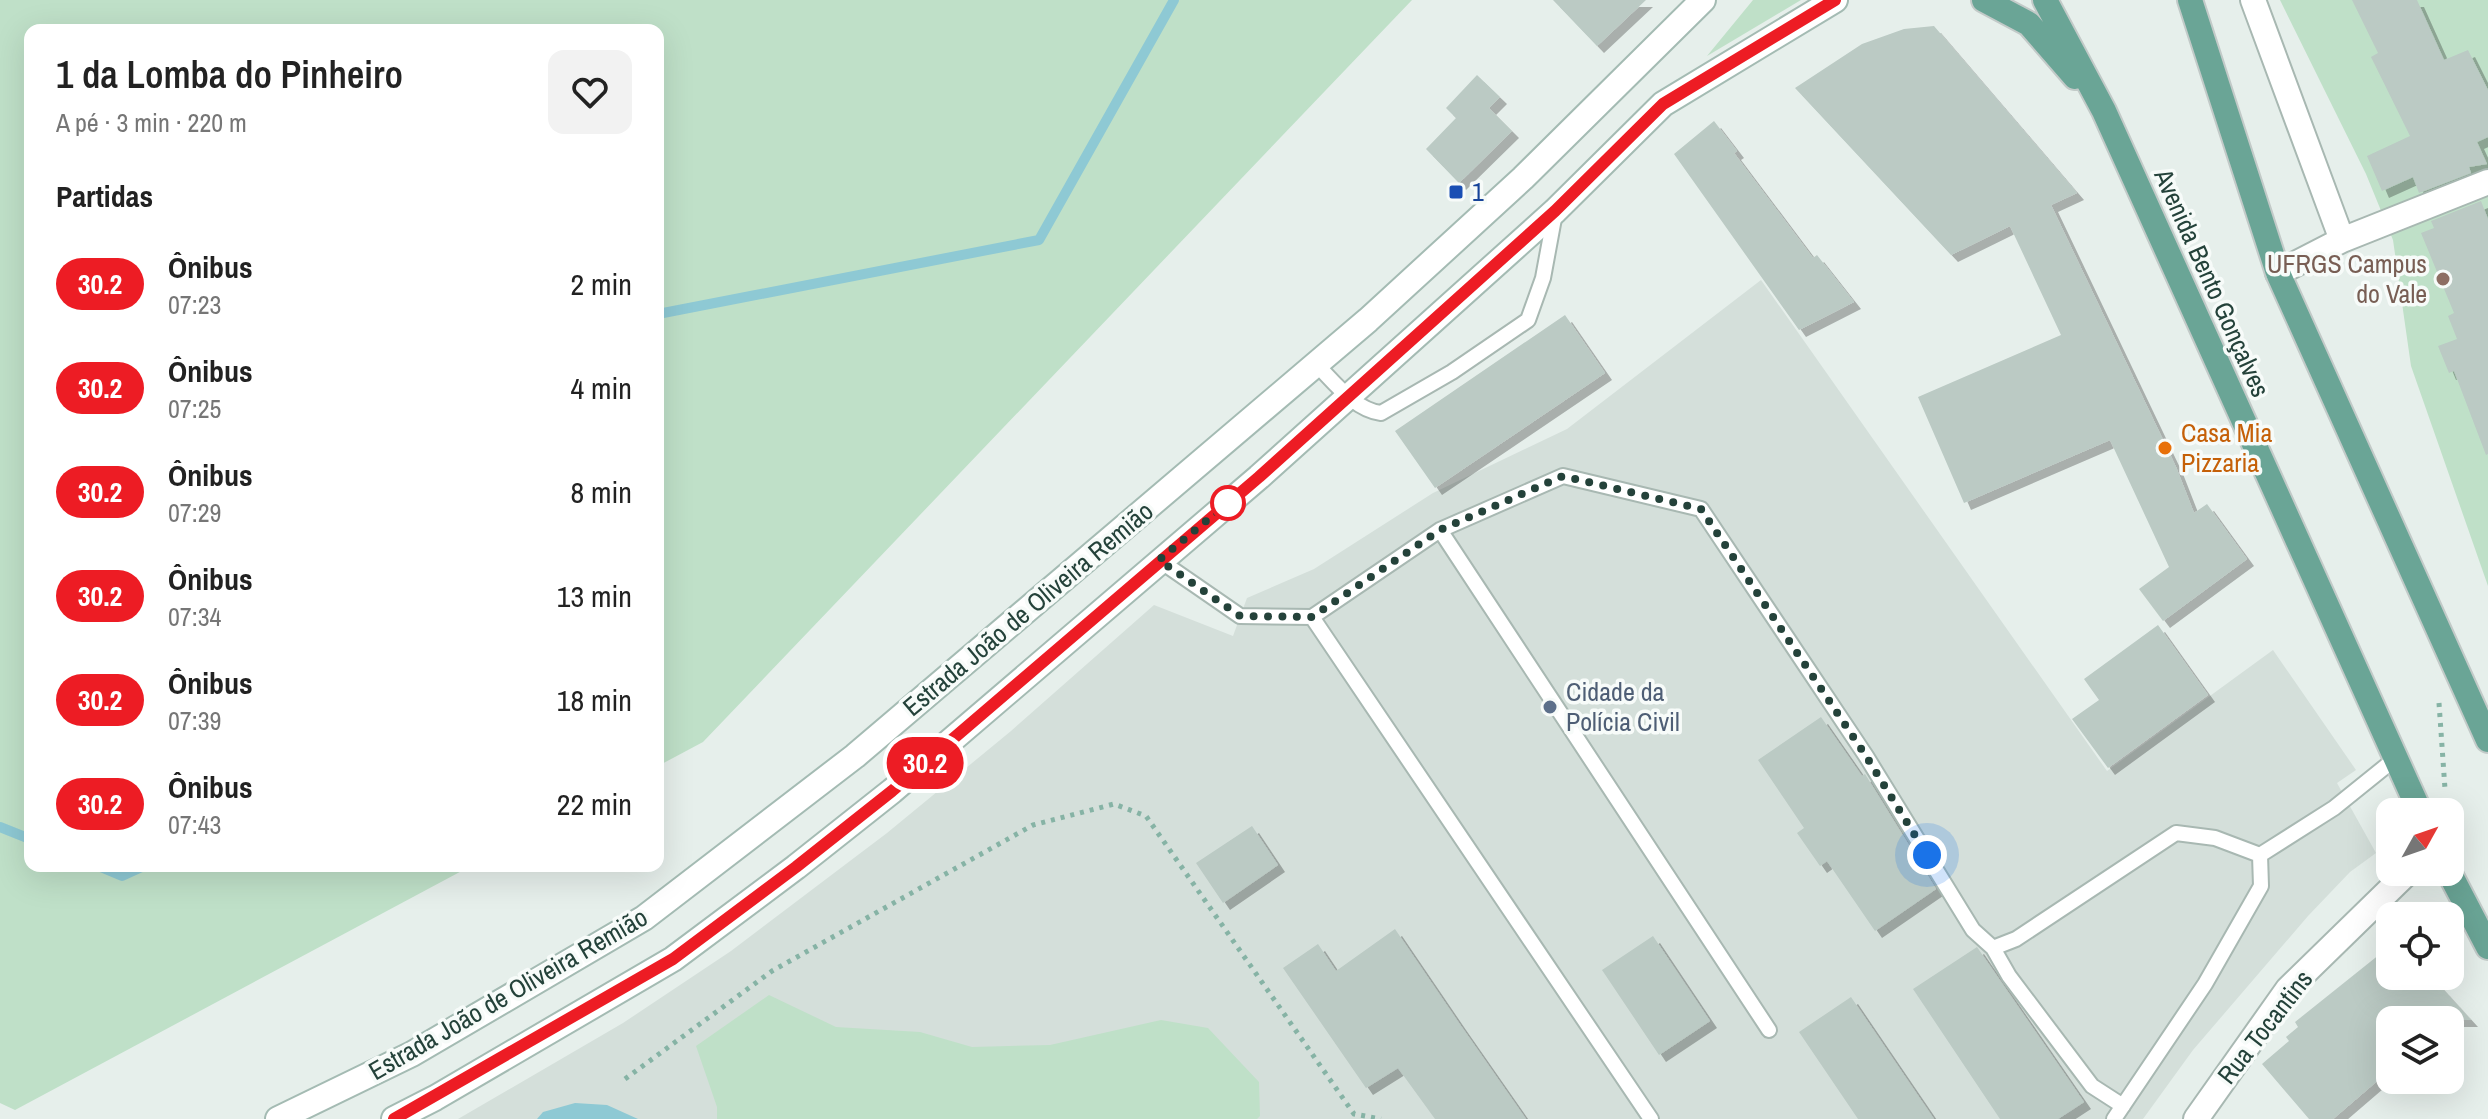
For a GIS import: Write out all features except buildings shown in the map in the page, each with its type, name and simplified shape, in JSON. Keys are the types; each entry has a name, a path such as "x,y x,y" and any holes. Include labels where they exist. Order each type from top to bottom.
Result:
{"main road":[{"name":"Estrada João de Oliveira Remião","path":"278,1119 412,1054 644,918 855,756 1317,365 1523,178 1703,0"},
{"name":"Estrada João de Oliveira Remião","path":"394,1119 673,959 796,867 892,791 1259,477 1555,211 1663,104 1835,0"},
{"path":"1984,0 2029,24 2104,111"},
{"name":"Avenida Bento Gonçalves","path":"2045,0 2104,111 2414,798"},
{"path":"2190,0 2278,273 2488,740"},
{"path":"2253,0 2342,240"},
{"path":"2278,273 2342,240 2488,182"},
{"name":"Rua Tocantins","path":"2196,1119 2288,989 2394,886"},
{"path":"2456,886 2488,947"}],"lane":[{"path":"1317,365 1348,396 1370,412 1381,413 1452,372 1528,320 1543,278 1555,211"},
{"path":"1159,560 1240,616 1312,617 1440,530 1563,476 1701,509 1866,756 1973,930 1993,948 2009,976 2092,1086 2119,1113 2205,984 2261,886 2260,855"},
{"path":"1440,530 1769,1030"},
{"path":"1312,617 1651,1119"},
{"path":"2260,855 2334,808 2396,758"},
{"path":"1993,948 2016,939 2176,833 2215,838 2260,855"}],"path":[{"path":"2445,789 2438,690 2460,680"},
{"path":"625,1079 772,971 1033,825 1114,804 1146,816 1354,1114 1381,1119"}],"shaded area":[{"name":"Cidade da Polícia Civil","path":"1761,280 2107,771 2273,650 2356,770 2337,783 2376,853 2350,872 2308,916 2193,1050 2143,1119 458,1119 623,1023 731,951 887,833 1011,731 1154,605 1233,636 1247,598 1314,569 1433,493 1567,429"}],"green space":[{"path":"0,0 1412,0 703,742 664,763 664,24 24,24 24,872 460,872 15,1110 0,1103"},
{"path":"1753,0 1801,0 1707,56"},
{"name":"UFRGS Campus do Vale","path":"2280,0 2488,0 2488,586 2411,366 2393,240 2366,174"},
{"path":"769,995 836,1027 920,1032 972,1047 1050,1045 1161,1020 1208,1028 1259,1082 1260,1116 1257,1119 717,1119 717,1107 696,1046"}],"water":[{"path":"575,1103 607,1105 638,1119 537,1119 543,1112"}],"waterway":[{"path":"664,313 1039,240 1174,0"},
{"path":"0,827 24,837"},
{"path":"112,872 122,876 131,872"}],"bus line":[{"name":"30.2","path":"394,1119 673,959 796,867 892,791 1259,477 1555,211 1663,104 1835,0"}],"place":[{"name":"1","path":"1456,192"},
{"name":"UFRGS Campus do Vale","path":"2443,279"},
{"name":"Casa Mia Pizzaria","path":"2165,448"},
{"name":"Cidade da Polícia Civil","path":"1550,707"}],"route":[{"path":"1228,503 1159,560 1240,616 1312,617 1440,530 1563,476 1701,509 1866,756 1927,855"}]}
